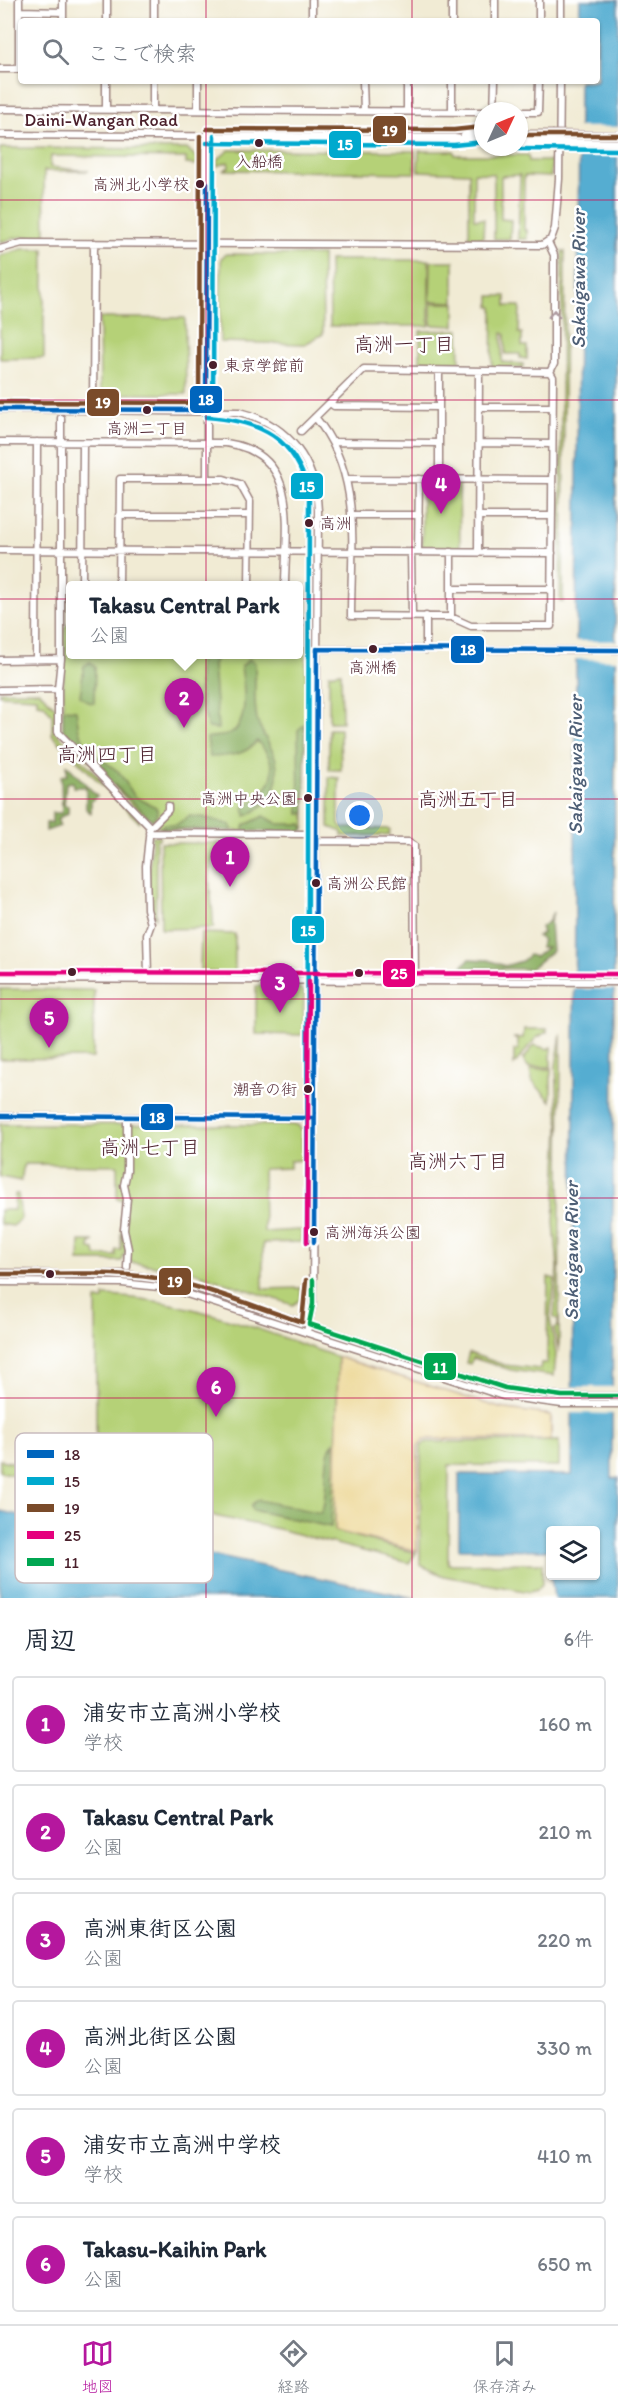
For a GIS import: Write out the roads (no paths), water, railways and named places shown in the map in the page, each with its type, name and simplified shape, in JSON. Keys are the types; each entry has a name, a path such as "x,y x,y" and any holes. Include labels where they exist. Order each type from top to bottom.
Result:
{"street":[{"path":"19,0 19,18"},
{"path":"63,0 63,18"},
{"path":"107,0 107,18"},
{"path":"154,0 154,18"},
{"path":"312,0 312,18"},
{"path":"452,0 452,18"},
{"path":"495,0 495,18"},
{"path":"539,0 539,18"},
{"path":"561,0 561,18"},
{"path":"19,11 63,12"},
{"path":"0,69 18,69"},
{"path":"106,84 106,110"},
{"path":"153,84 153,110"},
{"path":"198,84 198,110"},
{"path":"363,84 364,111"},
{"path":"407,84 407,111"},
{"path":"452,84 452,112"},
{"path":"494,102 495,84"},
{"path":"528,112 538,112 539,84"},
{"path":"0,249 22,243 536,246 548,242 555,228 560,84"},
{"path":"0,109 474,112"},
{"path":"528,134 618,135"},
{"name":"Daini-Wangan Road","path":"0,135 454,138 474,140"},
{"name":"Daini-Wangan Road","path":"454,138 474,135"},
{"path":"207,136 207,479"},
{"path":"528,142 618,143"},
{"path":"548,242 554,255 554,364 550,372"},
{"path":"93,410 94,243"},
{"path":"301,431 364,369 550,372"},
{"path":"438,479 439,371"},
{"path":"478,552 479,371"},
{"path":"315,417 334,442 348,479 351,515 351,616 451,616 471,626 551,626 553,377 550,372"},
{"path":"330,403 334,406 439,407"},
{"path":"479,407 552,407"},
{"path":"0,409 239,412 258,417 280,430 299,450 315,485 318,552 313,1304 307,1332"},
{"path":"61,418 62,622 58,732 94,772 119,792 149,831"},
{"path":"0,442 226,443 247,447 261,455 277,472 285,498 285,581"},
{"path":"37,442 39,660"},
{"path":"334,442 439,443"},
{"path":"82,581 83,443"},
{"path":"479,443 552,444"},
{"path":"119,581 120,479 207,479 231,480 240,484 249,498 249,581"},
{"path":"348,479 552,480"},
{"path":"412,616 419,479"},
{"path":"119,515 249,514"},
{"path":"351,515 418,515"},
{"path":"478,516 552,516"},
{"path":"0,550 552,553"},
{"path":"451,552 451,616"},
{"path":"451,589 551,589"},
{"path":"426,616 426,650"},
{"path":"62,622 66,622"},
{"path":"317,649 618,650"},
{"path":"0,660 61,659"},
{"path":"0,690 58,689"},
{"path":"148,975 147,935 151,924 147,909 146,866 149,831 168,810 168,806"},
{"path":"149,831 309,834"},
{"path":"316,841 409,842 414,845 415,982"},
{"path":"0,979 618,982"},
{"path":"0,1116 314,1118"},
{"path":"127,1121 127,1171 124,1185 127,1199 124,1230 127,1267"},
{"path":"0,1273 123,1274 156,1278 204,1289 490,1384 562,1396 618,1396"},
{"path":"0,1282 122,1283 154,1286 201,1297 503,1396 562,1404 618,1404"}],"water":[{"path":"580,0 618,0 612,1478 618,1478 618,1598 554,1598 552,1580 600,1580 600,1526 546,1526 546,1550 459,1549 459,1474 572,1475 579,84 600,84 600,18 579,18"},
{"path":"0,1511 15,1514 15,1583 213,1583 213,1556 415,1598 0,1598"}],"place":[{"name":"入船橋","path":"259,143"},
{"name":"高洲北小学校","path":"200,184"},
{"name":"東京学館前","path":"213,365"},
{"name":"高洲二丁目","path":"147,410"},
{"name":"高洲北街区公園","path":"441,514"},
{"name":"高洲","path":"309,523"},
{"name":"高洲橋","path":"373,649"},
{"name":"Takasu Central Park","path":"184,728"},
{"name":"高洲中央公園","path":"308,798"},
{"name":"高洲公民館","path":"316,883"},
{"name":"浦安市立高洲小学校","path":"230,887"},
{"name":"高洲東街区公園","path":"280,1013"},
{"name":"浦安市立高洲中学校","path":"49,1048"},
{"name":"潮音の街","path":"308,1089"},
{"name":"高洲海浜公園","path":"314,1232"},
{"name":"Takasu-Kaihin Park","path":"216,1417"}],"district":[{"name":"高洲一丁目","path":"404,344"},
{"name":"高洲四丁目","path":"107,754"},
{"name":"高洲五丁目","path":"468,799"},
{"name":"高洲七丁目","path":"150,1147"},
{"name":"高洲六丁目","path":"458,1161"}],"water label":[{"name":"Sakaigawa River","path":"578,279"},
{"name":"Sakaigawa River","path":"575,765"},
{"name":"Sakaigawa River","path":"571,1251"}]}
